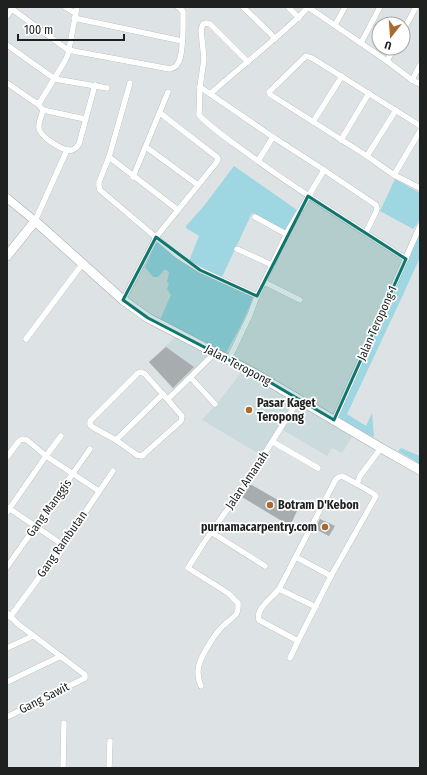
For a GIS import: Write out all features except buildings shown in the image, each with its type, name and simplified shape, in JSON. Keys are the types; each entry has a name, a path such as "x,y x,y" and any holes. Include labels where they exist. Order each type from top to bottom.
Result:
{"main road":[{"path":"7,256 33,219"},
{"name":"Jalan Teropong","path":"33,219 123,300 148,318 256,374 420,470"}],"street":[{"path":"65,7 74,16 182,41"},
{"path":"38,104 65,61 77,7"},
{"path":"7,16 12,8 68,50 170,69 178,64 180,59 183,12 178,7"},
{"path":"243,7 275,39"},
{"path":"288,7 298,18"},
{"path":"210,94 275,39 308,7 412,80 420,84"},
{"path":"335,25 345,7"},
{"path":"361,43 380,7"},
{"path":"411,17 416,8"},
{"path":"248,62 210,24 203,24 201,30 204,59 200,87 199,115 258,161 308,196 406,259"},
{"path":"7,45 55,79 107,88"},
{"path":"420,126 342,76 306,56 269,92 271,96 367,156 394,175 420,188"},
{"path":"387,61 390,56"},
{"path":"412,80 420,66"},
{"path":"312,122 342,76"},
{"path":"7,83 38,104 43,110 85,119"},
{"path":"130,83 109,158 99,182 100,190 178,256 200,270 257,296"},
{"path":"43,110 39,126 40,133 51,142 67,150 73,150 79,144 95,85"},
{"path":"200,87 376,205 376,212 366,232"},
{"path":"133,177 168,92"},
{"path":"341,140 369,93"},
{"path":"367,156 396,110"},
{"path":"123,300 156,237 218,159 160,113"},
{"path":"394,175 420,131"},
{"path":"258,161 273,137"},
{"path":"146,147 198,185"},
{"path":"7,198 33,219 67,150"},
{"path":"109,158 178,210"},
{"path":"229,360 286,234 324,170"},
{"path":"255,217 286,234"},
{"name":"Jalan Teropong 1","path":"334,420 420,226"},
{"path":"237,249 272,265"},
{"path":"26,339 83,263"},
{"path":"264,282 300,300"},
{"path":"168,399 216,353"},
{"path":"141,372 145,374 168,399 182,416 181,421 142,456 137,455 116,440 90,425 90,421 138,373 141,372"},
{"path":"191,378 215,404"},
{"path":"116,440 163,394"},
{"name":"Jalan Amanah","path":"200,686 198,679 199,665 216,634 223,625 236,614 238,610 238,603 228,593 188,568 273,442 299,399"},
{"path":"61,436 8,509 63,545"},
{"path":"7,456 19,440 27,440 46,456 99,491"},
{"path":"273,442 318,468"},
{"path":"357,484 360,476 381,448"},
{"name":"Gang Manggis","path":"7,566 90,449"},
{"name":"Gang Rambutan","path":"8,614 63,545 113,471"},
{"path":"290,658 331,576 376,496 342,476 336,479 279,589 265,603 258,615 259,620 298,640"},
{"path":"211,532 265,566"},
{"path":"296,557 331,576"},
{"path":"279,589 316,607"},
{"path":"7,682 61,656 32,636 8,614"},
{"path":"7,648 32,636"},
{"name":"Gang Sawit","path":"7,717 84,678 84,674 61,656"},
{"path":"63,768 64,723"},
{"path":"109,768 110,741"}],"highlighted area":[{"path":"308,196 406,259 334,420 256,374 148,318 123,300 156,237 200,270 257,296"}],"shaded area":[{"path":"234,166 297,210 286,231 252,213 222,277 189,261 199,236 186,228 186,226 204,206"},
{"path":"395,179 420,193 420,217 413,229 380,211"},
{"path":"420,232 420,257 347,414 366,426 372,413 374,437 338,416"},
{"path":"157,240 180,258 254,296 226,353 218,351 159,322 171,295 167,289 169,283 167,282 169,272 164,270 158,277 153,277 145,267"},
{"path":"175,337 210,354 174,390 149,362"},
{"name":"Pasar Kaget Teropong","path":"243,370 295,400 261,455 202,420"},
{"path":"299,404 352,437 342,453 332,448 327,456 283,430"},
{"path":"401,448 420,456 420,464 398,451"}],"place":[{"name":"Pasar Kaget Teropong","path":"249,410"},
{"name":"Botram D'Kebon","path":"270,505"},
{"name":"purnamacarpentry.com","path":"325,527"}]}
